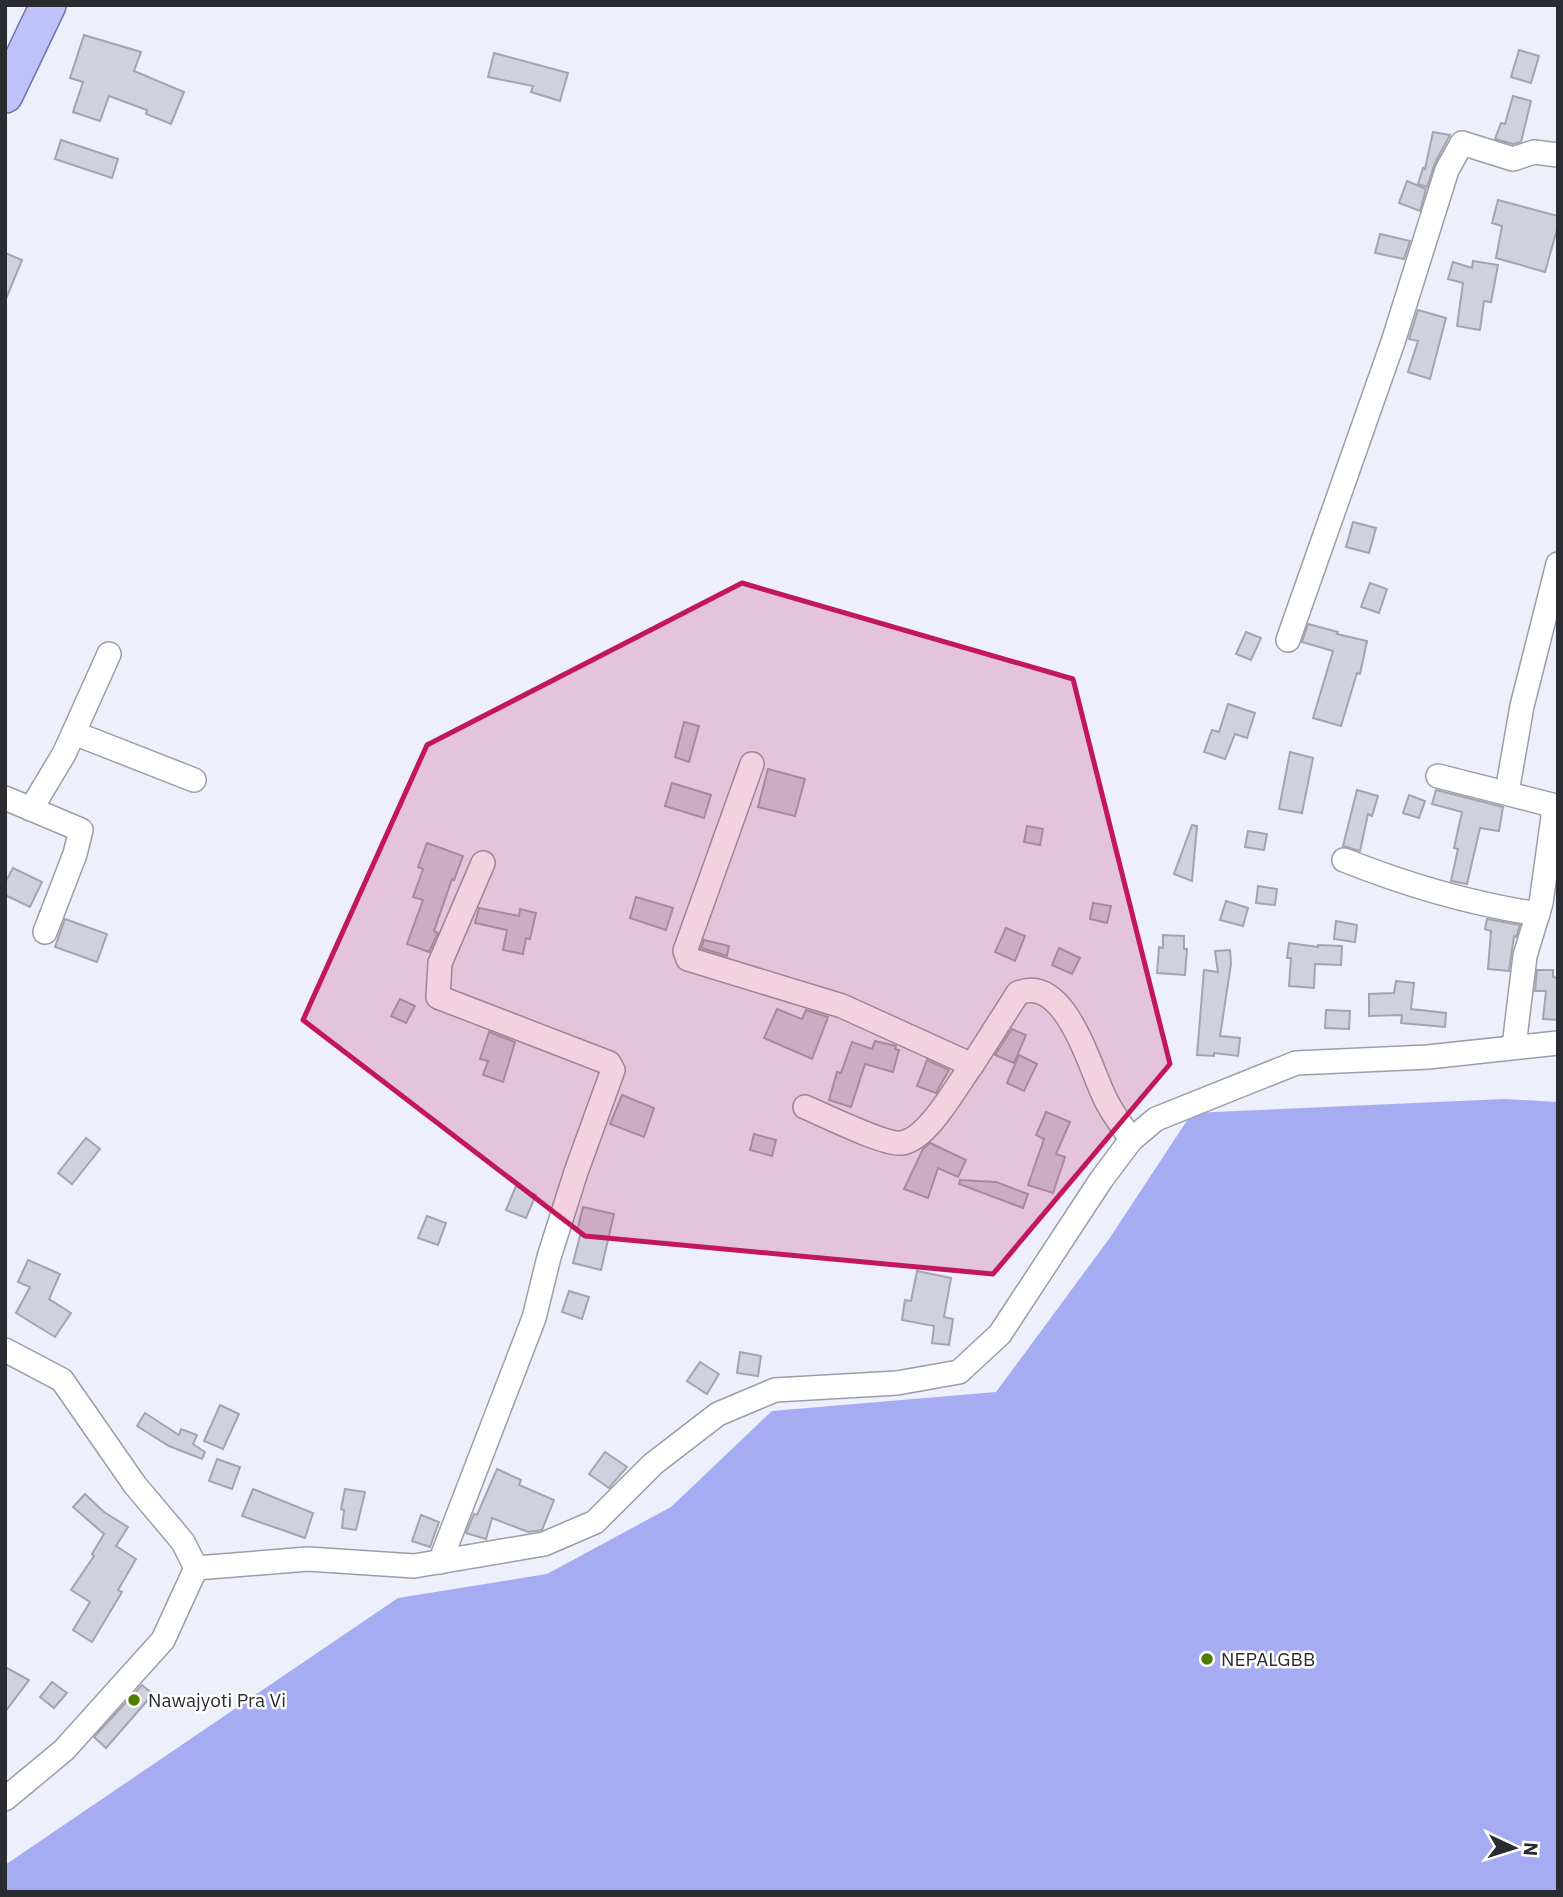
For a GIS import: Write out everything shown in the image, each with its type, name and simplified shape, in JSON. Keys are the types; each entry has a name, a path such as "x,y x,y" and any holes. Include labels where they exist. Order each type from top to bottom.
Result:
{"main road":[{"path":"5,96 48,5"}],"street":[{"path":"1288,640 1393,342 1447,170 1462,143 1513,159 1534,152 1558,155"},
{"path":"1507,792 1522,706 1558,564"},
{"path":"31,809 64,754 109,654"},
{"path":"74,733 194,779"},
{"path":"752,764 685,951 688,959 842,1006 972,1065"},
{"path":"1438,776 1555,806 1538,914 1525,956 1514,1046"},
{"path":"5,798 81,830 75,854 45,932"},
{"path":"1344,860 1389,878 1488,906 1538,914"},
{"path":"440,1562 534,1318 549,1257 613,1070 609,1063 438,998 440,963 483,863"},
{"path":"805,1107 892,1143 909,1141 919,1135 932,1120 972,1065 1018,993 1024,990 1049,996 1064,1012 1076,1030 1107,1103 1131,1140"},
{"path":"196,1568 308,1559 414,1566 544,1544 595,1522 653,1464 718,1414 775,1390 897,1383 959,1372 1000,1334 1101,1180 1131,1140 1156,1119 1296,1063 1427,1057 1558,1043"},
{"path":"5,1350 62,1380 135,1485 183,1542 196,1568"},
{"path":"5,1800 64,1750 163,1640 196,1568"}],"highlighted area":[{"path":"742,583 1073,679 1170,1064 993,1274 585,1236 303,1020 427,745"}],"shaded area":[{"path":"1504,1099 1558,1102 1558,1892 5,1892 5,1865 398,1598 547,1574 671,1507 772,1411 996,1392 1109,1239 1192,1113"}],"building":[{"path":"84,35 141,52 134,71 184,92 171,124 146,114 147,110 109,96 100,121 73,112 83,82 70,78"},
{"path":"1519,50 1539,56 1531,83 1511,77"},
{"path":"494,53 568,73 560,101 531,92 533,86 488,77"},
{"path":"1513,96 1531,101 1521,142 1513,144 1495,139 1501,123 1505,124"},
{"path":"1433,132 1450,135 1435,163 1427,187 1418,184 1423,168 1425,169"},
{"path":"61,140 118,159 112,178 55,159"},
{"path":"1407,181 1426,189 1420,211 1399,203"},
{"path":"1498,200 1558,216 1558,226 1545,272 1496,258 1502,226 1492,223"},
{"path":"1380,234 1410,241 1404,259 1375,253"},
{"path":"5,253 22,260 6,299 5,299"},
{"path":"1473,261 1498,265 1491,302 1484,301 1480,330 1457,326 1463,283 1448,279 1453,262 1472,268"},
{"path":"1418,310 1446,318 1430,379 1408,372 1418,341 1409,339"},
{"path":"1353,522 1376,528 1369,553 1346,547"},
{"path":"1370,583 1387,589 1379,613 1361,607"},
{"path":"1308,624 1367,641 1360,674 1357,673 1341,726 1313,718 1333,651 1302,642"},
{"path":"1246,632 1261,638 1251,660 1236,654"},
{"path":"1228,704 1255,713 1247,738 1235,734 1225,759 1204,752 1212,730 1219,732"},
{"path":"684,722 699,726 689,762 675,757"},
{"path":"1290,752 1313,758 1302,813 1279,809"},
{"path":"768,769 805,779 795,816 758,807"},
{"path":"672,783 711,795 704,818 665,806"},
{"path":"1357,790 1378,796 1372,816 1368,814 1360,851 1343,846"},
{"path":"1436,790 1503,807 1499,831 1480,828 1467,884 1451,881 1458,849 1454,848 1462,812 1432,804"},
{"path":"1409,795 1425,801 1419,818 1403,813"},
{"path":"1192,825 1197,826 1192,881 1174,874"},
{"path":"1027,826 1043,829 1040,845 1024,842"},
{"path":"1248,831 1267,834 1264,850 1245,847"},
{"path":"427,843 463,856 454,880 452,879 434,931 438,933 429,952 407,944 423,900 413,897 423,869 418,867"},
{"path":"13,868 42,882 30,907 5,895 5,883"},
{"path":"1258,886 1277,889 1275,905 1256,903"},
{"path":"636,897 673,908 666,930 630,918"},
{"path":"1226,901 1248,908 1243,926 1220,920"},
{"path":"1093,903 1111,906 1107,923 1090,919"},
{"path":"479,908 519,916 520,909 536,913 530,939 526,938 523,954 503,950 507,930 475,923"},
{"path":"65,919 107,934 97,962 55,947"},
{"path":"1487,919 1520,925 1516,937 1514,936 1509,971 1488,969 1491,931 1485,929"},
{"path":"1336,921 1357,925 1355,942 1334,939"},
{"path":"1006,928 1025,936 1015,961 995,952"},
{"path":"1163,935 1184,936 1184,949 1187,949 1185,975 1157,973"},
{"path":"704,940 729,946 727,956 701,948"},
{"path":"1289,943 1318,947 1342,946 1341,965 1315,964 1314,988 1289,986"},
{"path":"1059,948 1080,958 1072,974 1052,965"},
{"path":"1230,950 1231,964 1220,1036 1240,1038 1238,1056 1214,1053 1214,1056 1197,1055 1204,970 1218,972 1215,951"},
{"path":"1537,970 1553,970 1553,977 1558,978 1558,1020 1543,1019 1546,991 1535,991"},
{"path":"1396,981 1414,983 1411,1009 1446,1013 1445,1027 1401,1023 1402,1015 1369,1016 1369,994 1394,993"},
{"path":"400,999 415,1006 406,1023 391,1016"},
{"path":"777,1009 802,1019 806,1010 828,1017 812,1059 764,1038"},
{"path":"1326,1010 1350,1011 1349,1029 1325,1028"},
{"path":"1012,1029 1026,1035 1014,1063 995,1055"},
{"path":"489,1032 515,1042 503,1082 483,1075 488,1061 480,1059"},
{"path":"875,1041 896,1046 895,1049 899,1050 893,1072 865,1064 851,1107 829,1100 837,1072 841,1073 852,1042 872,1049"},
{"path":"1019,1055 1037,1064 1024,1091 1007,1083"},
{"path":"927,1060 949,1070 936,1093 917,1086"},
{"path":"622,1095 654,1108 644,1137 610,1124"},
{"path":"1046,1112 1070,1122 1056,1154 1065,1157 1053,1193 1028,1185 1044,1139 1036,1135"},
{"path":"754,1134 776,1140 772,1156 750,1150"},
{"path":"86,1138 100,1149 72,1184 58,1173"},
{"path":"930,1143 966,1160 958,1177 938,1168 928,1198 904,1189 923,1149"},
{"path":"960,1180 996,1182 1028,1194 1023,1208 959,1184"},
{"path":"516,1186 536,1195 526,1218 506,1210"},
{"path":"583,1207 614,1214 601,1270 573,1263 581,1232 577,1231"},
{"path":"427,1216 446,1223 438,1245 418,1238"},
{"path":"28,1260 60,1274 49,1299 71,1313 55,1337 16,1313 30,1287 18,1282"},
{"path":"917,1271 951,1278 944,1317 953,1319 949,1345 932,1343 934,1326 902,1320 905,1300 911,1301"},
{"path":"569,1291 589,1297 582,1319 562,1312"},
{"path":"740,1352 761,1356 758,1376 737,1373"},
{"path":"700,1362 719,1374 707,1394 687,1381"},
{"path":"220,1405 239,1414 223,1449 204,1441"},
{"path":"145,1413 179,1435 181,1429 197,1435 193,1444 205,1452 202,1459 169,1446 137,1426"},
{"path":"605,1452 627,1467 609,1488 589,1474"},
{"path":"217,1459 240,1467 232,1489 209,1481"},
{"path":"497,1469 521,1480 519,1485 554,1500 542,1530 528,1532 492,1518 486,1539 466,1533"},
{"path":"253,1489 313,1513 305,1538 242,1516"},
{"path":"345,1489 365,1492 356,1530 342,1528 344,1510 341,1509"},
{"path":"85,1494 104,1512 128,1527 116,1546 136,1559 118,1590 122,1592 92,1642 73,1630 90,1602 71,1590 94,1556 92,1554 104,1534 73,1507"},
{"path":"421,1515 439,1522 430,1547 412,1541"},
{"path":"5,1667 29,1680 5,1712"},
{"path":"52,1682 67,1693 54,1708 40,1697"},
{"path":"142,1685 153,1694 106,1748 94,1737"}],"place":[{"name":"NEPALGBB","path":"1207,1659"},
{"name":"Nawajyoti Pra Vi","path":"134,1700"}]}
